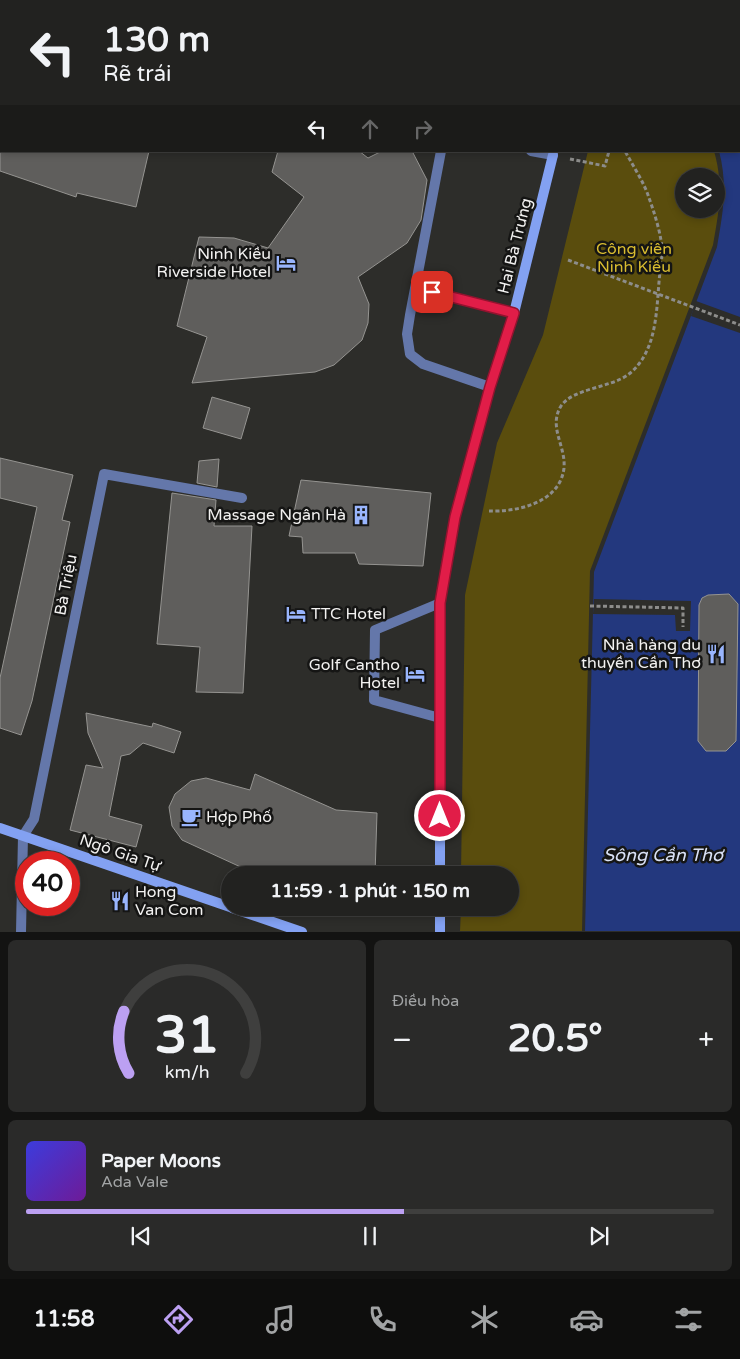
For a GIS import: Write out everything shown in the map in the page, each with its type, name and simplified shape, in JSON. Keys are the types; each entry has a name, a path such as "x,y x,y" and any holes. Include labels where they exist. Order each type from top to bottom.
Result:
{"street":[{"path":"441,152 415,288 408,334 410,354 424,364 490,387"},
{"path":"536,152 553,155"},
{"name":"Hai Bà Trưng","path":"440,866 440,603 455,517 490,387 514,313 553,155"},
{"path":"415,288 514,313"},
{"name":"Bà Triệu","path":"23,836 34,819 104,474 242,498"},
{"path":"440,603 375,630 374,700 440,718"},
{"name":"Ngô Gia Tự","path":"0,828 221,904"},
{"path":"21,932 23,836"},
{"name":"Ngô Gia Tự","path":"257,916 302,932"},
{"path":"440,916 440,932"}],"path":[{"path":"553,155 605,166 609,152"},
{"path":"489,511 517,510 534,505 548,496 558,482 564,468 557,436 556,417 562,404 572,396 618,381 630,373 652,339 659,296 662,252 649,197 626,152"},
{"path":"568,260 659,296 740,325"},
{"path":"590,606 683,608 682,627"}],"green space":[{"name":"Công viên Ninh Kiều","path":"588,152 714,152 718,168 675,168 675,218 718,218 713,245 590,571 582,931 460,931 461,916 519,916 519,866 461,866 465,595 497,443 543,335"}],"water":[{"name":"Sông Cần Thơ","path":"719,152 740,152 740,931 585,931 594,572 717,247 722,218 725,218 725,168 722,168"}],"pier":[{"path":"696,301 740,317 740,333 691,316"},
{"path":"594,599 691,601 690,631 676,631 675,615 593,614"}],"building":[{"path":"0,152 149,152 136,207 77,193 76,197 0,171"},
{"name":"Ninh Kiều Riverside Hotel","path":"278,152 360,152 368,158 380,152 413,152 427,180 421,220 407,243 358,277 369,304 368,323 362,340 334,365 315,372 192,383 207,337 177,326 199,237 234,238 268,248 304,197 272,172"},
{"path":"212,397 250,408 241,439 203,428"},
{"path":"0,458 73,475 62,520 70,522 32,701 21,735 0,728 0,678 37,507 0,498"},
{"path":"219,459 217,487 197,483 199,461"},
{"name":"Massage Ngân Hà","path":"301,480 431,493 423,566 359,564 355,553 303,553 302,537 289,536"},
{"path":"172,493 216,500 214,526 252,526 243,693 196,692 200,647 157,644"},
{"path":"729,594 738,604 736,741 726,751 706,751 698,741 699,605 702,598 708,595"},
{"path":"86,713 152,727 153,723 181,732 174,753 143,743 130,754 121,756 109,816 142,825 136,847 70,830 86,765 103,768 88,733"},
{"path":"255,774 336,810 377,813 375,866 238,866 182,840 172,826 169,807 175,794 191,781 206,778 250,790"}],"place":[{"name":"Ninh Kiều Riverside Hotel","path":"286,263"},
{"name":"Massage Ngân Hà","path":"361,515"},
{"name":"TTC Hotel","path":"296,614"},
{"name":"Nhà hàng du thuyền Cần Thơ","path":"716,654"},
{"name":"Golf Cantho Hotel","path":"415,674"},
{"name":"Hợp Phố","path":"191,817"},
{"name":"Hong Van Com","path":"120,901"}],"route":[{"path":"432,292 514,313 490,387 455,517 440,603 440,816"}]}
